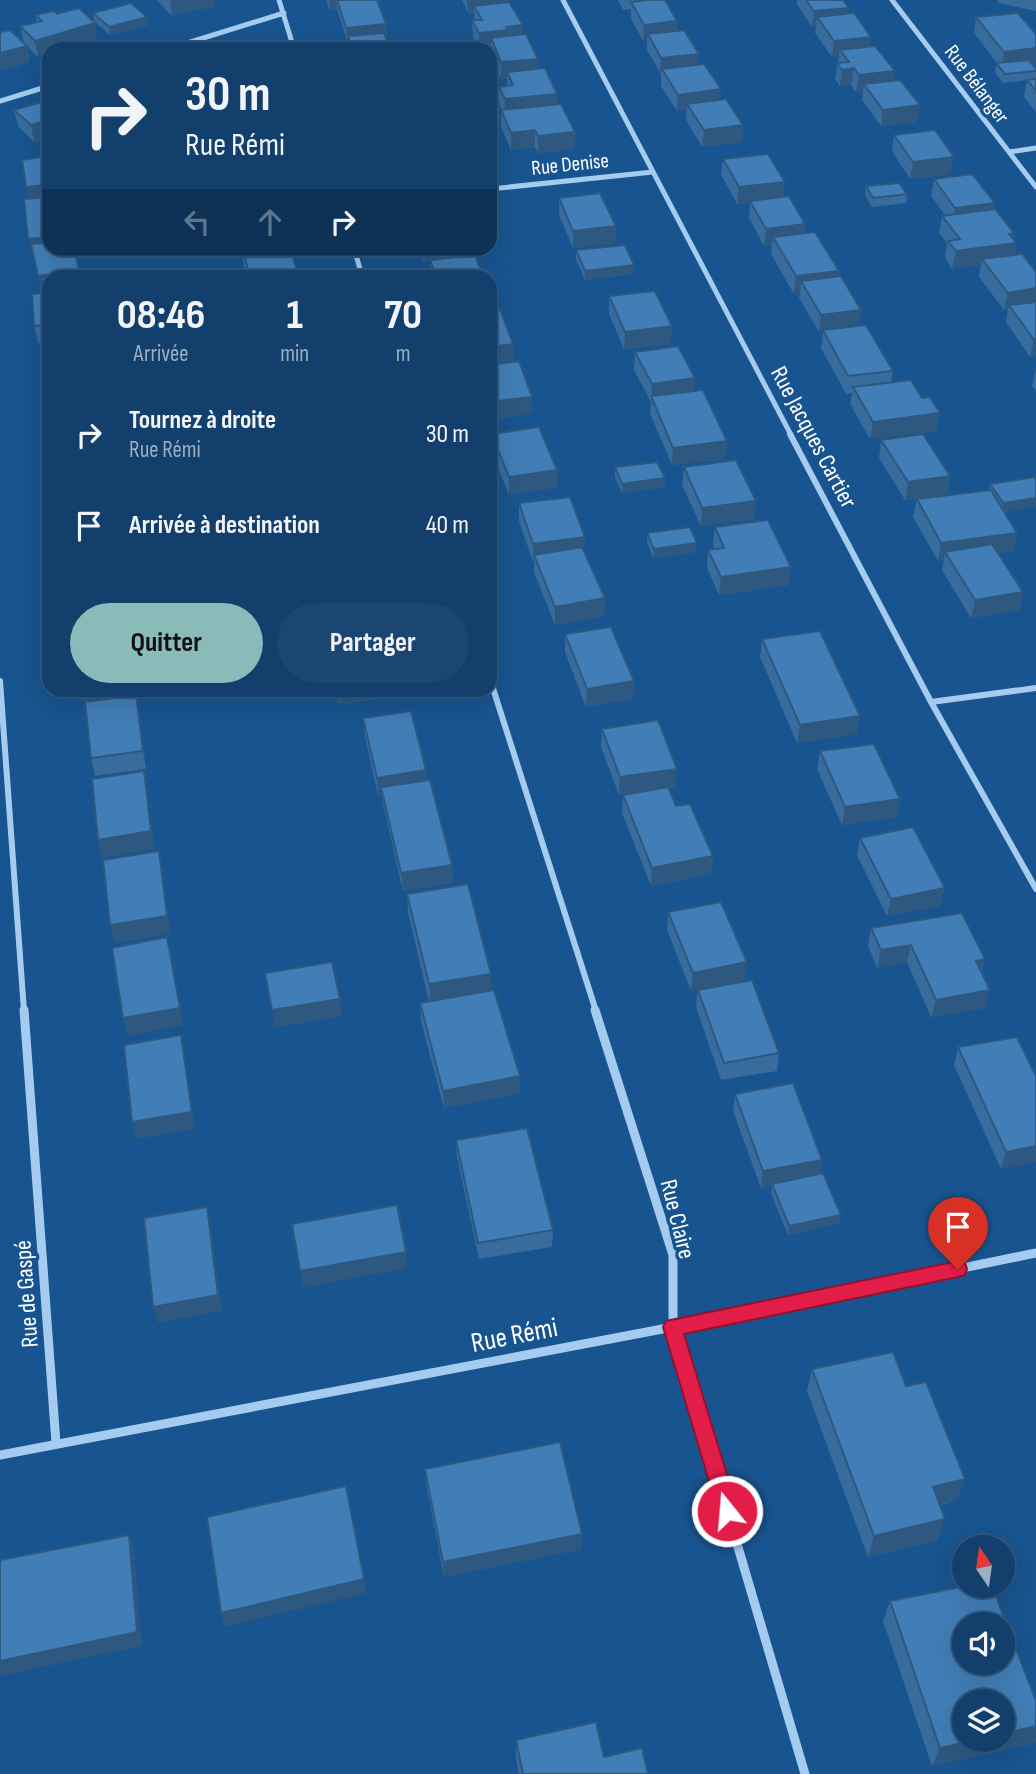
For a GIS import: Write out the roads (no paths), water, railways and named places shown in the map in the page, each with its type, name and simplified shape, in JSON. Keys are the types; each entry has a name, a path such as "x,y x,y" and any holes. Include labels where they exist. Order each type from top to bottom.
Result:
{"street":[{"path":"279,0 292,42"},
{"name":"Rue Jacques Cartier","path":"563,0 931,702 1036,889"},
{"name":"Rue Bélanger","path":"892,0 1036,187"},
{"path":"191,42 284,13"},
{"path":"0,101 42,88"},
{"path":"1009,152 1036,148"},
{"name":"Rue Denise","path":"497,187 653,172"},
{"name":"Rue de Gaspé","path":"0,681 56,1443"},
{"path":"931,702 1036,688"},
{"name":"Rue Claire","path":"496,697 673,1255 673,1327 805,1774"},
{"name":"Rue Rémi","path":"0,1455 673,1327 1036,1253"}]}
